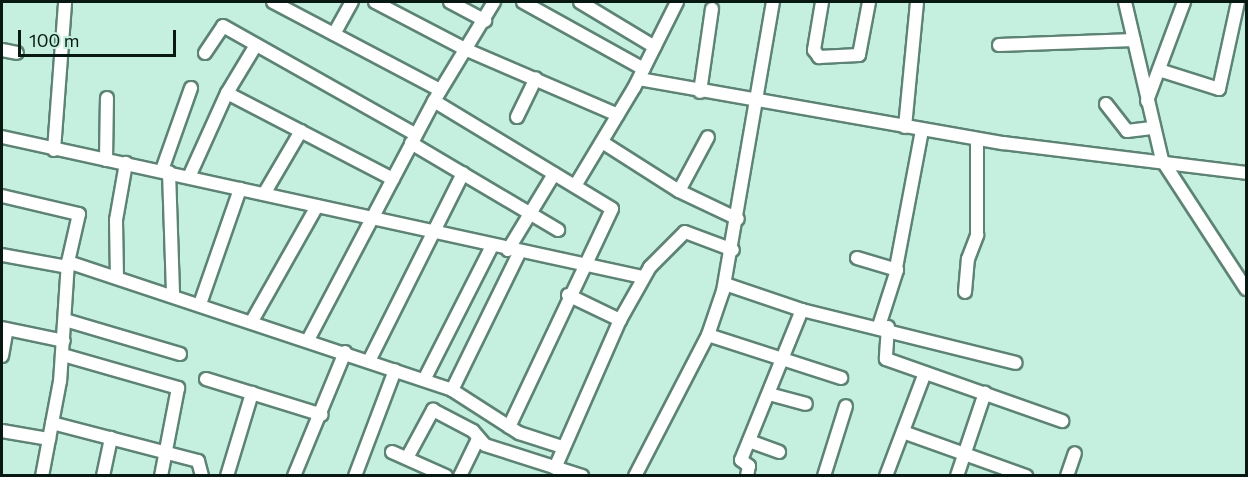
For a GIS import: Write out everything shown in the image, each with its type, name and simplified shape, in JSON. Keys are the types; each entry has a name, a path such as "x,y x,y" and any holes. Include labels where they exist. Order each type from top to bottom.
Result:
{"street":[{"path":"54,150 65,2"},
{"path":"273,2 334,34 437,95 554,174 612,209 568,295 509,427"},
{"path":"334,34 352,2"},
{"path":"375,2 467,50 618,115"},
{"path":"450,2 485,21"},
{"path":"308,340 374,218 413,138 437,95 485,21 494,2"},
{"path":"523,2 641,74 700,92 759,104 977,139 1162,160 1246,173"},
{"path":"580,2 655,47"},
{"path":"575,186 641,74 677,2"},
{"path":"635,476 708,335 725,284 759,104 773,2"},
{"path":"822,2 814,50 819,57 860,55 869,2"},
{"path":"905,127 917,2"},
{"path":"1147,102 1184,2"},
{"path":"1159,70 1219,89 1238,2"},
{"path":"1129,5 1152,128 1162,160 1246,289"},
{"path":"700,92 712,9"},
{"path":"205,54 221,26 413,138 463,173 558,230"},
{"path":"999,45 1134,40"},
{"path":"189,177 227,93 256,45"},
{"path":"2,50 17,53"},
{"path":"517,117 536,78"},
{"path":"173,296 165,171 191,88"},
{"path":"227,93 393,179"},
{"path":"106,160 107,98"},
{"path":"1106,104 1127,131 1152,128"},
{"path":"922,130 884,327 883,356 1062,421"},
{"path":"264,194 301,131"},
{"path":"2,137 374,218 513,252 642,278"},
{"path":"679,191 708,137"},
{"path":"965,292 968,259 977,235 977,139"},
{"path":"602,142 679,191 738,219"},
{"path":"117,278 116,220 126,163"},
{"path":"369,361 436,232 463,173"},
{"path":"452,390 530,213 554,174"},
{"path":"200,304 240,189"},
{"path":"2,196 78,212 68,264 63,355 42,476"},
{"path":"252,321 317,206"},
{"path":"555,468 562,447 620,320 642,278 685,232 733,250"},
{"path":"424,380 492,246"},
{"path":"2,255 68,264 200,304 345,352 452,390 509,427 562,447"},
{"path":"856,258 896,268"},
{"path":"725,284 802,310 884,327 1016,363"},
{"path":"568,295 620,320"},
{"path":"747,476 749,466 741,462 784,360 802,310"},
{"path":"65,320 180,354"},
{"path":"2,356 4,329 64,341"},
{"path":"708,335 841,378"},
{"path":"294,476 322,415 345,352"},
{"path":"63,355 176,386 161,476"},
{"path":"355,476 395,370"},
{"path":"886,476 925,373"},
{"path":"206,379 322,415"},
{"path":"227,476 252,393"},
{"path":"957,476 985,393"},
{"path":"769,394 806,404"},
{"path":"824,476 846,406"},
{"path":"407,458 431,410 478,439 582,476"},
{"path":"52,423 201,462 202,476"},
{"path":"2,431 49,440"},
{"path":"903,432 966,451 1026,476"},
{"path":"103,476 111,438"},
{"path":"460,476 478,439"},
{"path":"749,441 779,452"},
{"path":"392,452 446,476"},
{"path":"1068,476 1075,453"}]}
